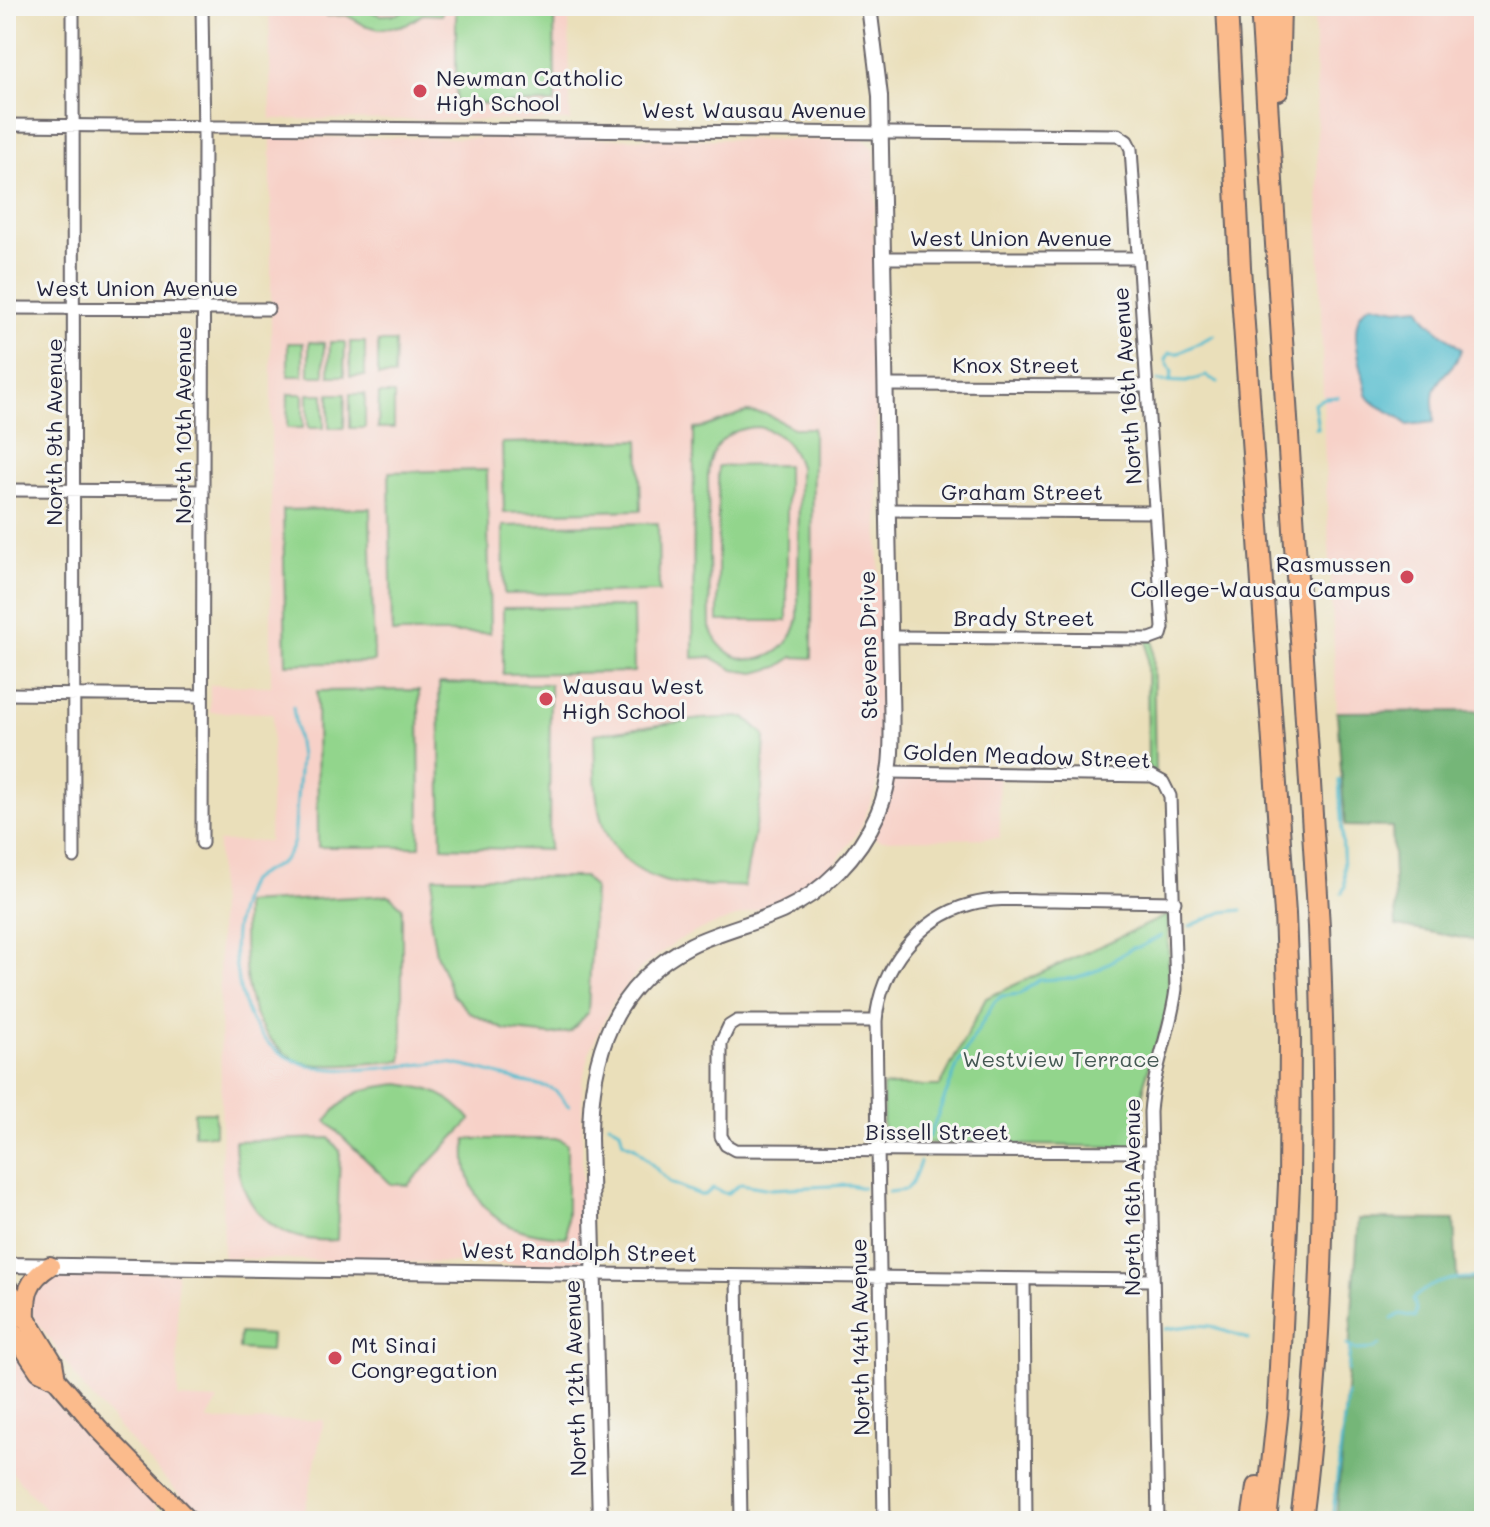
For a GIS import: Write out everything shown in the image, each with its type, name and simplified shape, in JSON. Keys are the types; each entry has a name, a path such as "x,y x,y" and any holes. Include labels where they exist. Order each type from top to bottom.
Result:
{"highway":[{"path":"1215,6 1234,159"},
{"path":"1227,6 1234,159 1287,957 1291,1111 1277,1420 1266,1521"},
{"path":"1261,6 1322,994 1325,1127 1323,1239 1313,1429 1304,1521"},
{"path":"1272,166 1277,124 1280,6"},
{"path":"1252,1521 1284,1289"}],"main road":[{"path":"26,1319 29,1285 50,1266"},
{"path":"6,1285 53,1362 56,1379"},
{"path":"6,1321 36,1368 56,1379 169,1514 189,1521"}],"street":[{"name":"North 9th Avenue","path":"73,6 74,857"},
{"name":"North 10th Avenue","path":"202,6 202,843"},
{"name":"Stevens Drive","path":"590,1138 591,1093 599,1052 609,1028 638,986 665,960 689,946 781,911 820,888 845,864 866,836 878,812 890,772 881,131 878,72 869,6"},
{"name":"West Wausau Avenue","path":"6,125 1118,135"},
{"name":"North 16th Avenue","path":"1118,135 1127,141 1131,149 1163,628 1158,639"},
{"name":"West Union Avenue","path":"883,258 1138,258"},
{"name":"West Union Avenue","path":"6,308 268,309"},
{"name":"Knox Street","path":"886,385 1147,386"},
{"path":"6,490 203,491"},
{"name":"Graham Street","path":"888,510 1155,512"},
{"name":"Brady Street","path":"890,637 1158,639"},
{"path":"6,694 202,696"},
{"name":"Golden Meadow Street","path":"890,772 1152,776 1163,782"},
{"name":"North 16th Avenue","path":"1158,1521 1149,1152 1153,1082 1173,1013 1176,989 1172,805 1163,782"},
{"name":"North 14th Avenue","path":"884,1521 876,1021 881,991 902,952 927,927 957,909 1003,899 1175,902"},
{"name":"Bissell Street","path":"876,1021 737,1021 729,1026 721,1043 721,1136 726,1145 735,1150 1149,1152"},
{"name":"North 12th Avenue","path":"590,1138 600,1521"},
{"name":"West Randolph Street","path":"6,1265 737,1277 1151,1280"},
{"path":"737,1277 741,1521"},
{"path":"1024,1279 1026,1521"}],"shaded area":[{"name":"Newman Catholic High School","path":"269,6 569,6 570,121 271,119"},
{"path":"1314,6 1484,6 1484,711 1337,712 1324,440"},
{"name":"Wausau West High School","path":"271,137 865,140 875,150 876,210 873,214 882,737 877,787 860,829 824,873 782,901 677,941 641,968 613,1002 590,1050 582,1083 582,1234 586,1258 581,1266 223,1258 218,842 269,841 273,713 210,712 210,685 271,686"},
{"path":"890,772 998,773 1000,838 882,840 866,836"},
{"path":"52,1272 177,1273 178,1398 218,1400 207,1421 324,1420 303,1521 207,1521 172,1487 85,1390 32,1315 29,1297"},
{"path":"6,1336 60,1408 155,1504 158,1512 152,1521 56,1521 6,1466"}],"green space":[{"path":"326,6 358,6 380,15 397,14 411,6 442,6 442,15 423,14 406,25 379,29 346,15 326,16"},
{"path":"456,6 554,6 555,103 456,104"},
{"path":"309,342 324,343 324,376 309,376"},
{"path":"330,342 345,342 344,376 329,376"},
{"path":"350,342 365,342 365,376 350,376"},
{"path":"378,342 395,342 394,376 378,376"},
{"path":"288,343 303,343 303,376 288,376"},
{"path":"288,394 303,394 303,428 287,428"},
{"path":"308,394 324,394 324,428 308,428"},
{"path":"329,394 345,394 344,428 329,428"},
{"path":"350,394 365,394 365,428 350,428"},
{"path":"379,394 394,394 394,428 378,428"},
{"path":"740,414 767,414 793,428 813,428 812,658 793,657 778,667 755,673 734,670 711,657 693,658 694,429","holes":["758,427 773,432 784,441 799,467 798,617 793,634 783,647 771,655 743,659 729,653 718,643 710,627 708,475 712,455 722,440 738,431"]},
{"path":"639,440 641,510 504,513 502,443"},
{"path":"787,465 787,621 718,621 718,466"},
{"path":"487,470 490,633 392,633 389,472"},
{"path":"370,508 374,662 286,664 283,510"},
{"path":"658,523 659,592 504,594 503,526"},
{"path":"633,607 634,672 503,674 503,608"},
{"path":"1147,639 1153,639 1155,777 1148,776"},
{"path":"439,683 550,684 549,850 442,847"},
{"path":"419,690 420,847 318,847 317,691"},
{"path":"1484,711 1484,942 1396,926 1392,827 1345,826 1337,712"},
{"path":"745,717 765,735 762,790 744,887 672,883 640,870 622,857 610,841 602,822 595,781 594,734 701,719"},
{"path":"434,877 584,877 594,888 588,1013 570,1032 551,1035 505,1030 470,1013 453,995 436,954 430,918"},
{"path":"389,895 402,907 402,1061 320,1065 292,1058 265,1032 250,999 246,980 244,903"},
{"name":"Westview Terrace","path":"1168,915 1169,996 1144,1083 1140,1145 885,1142 883,1086 940,1086 986,998"},
{"path":"400,1084 440,1094 471,1120 408,1185 391,1184 326,1121 342,1103 358,1093"},
{"path":"194,1112 215,1112 215,1135 194,1135"},
{"path":"329,1138 340,1151 337,1240 293,1236 262,1216 250,1201 237,1164 235,1141"},
{"path":"466,1139 559,1139 567,1144 567,1237 518,1229 492,1214 473,1188 466,1166"},
{"path":"1359,1219 1454,1220 1457,1280 1484,1281 1484,1521 1336,1521"},
{"path":"240,1333 271,1335 270,1351 239,1349"}],"water":[{"path":"1372,304 1397,309 1419,307 1428,321 1461,349 1457,360 1435,388 1434,422 1407,425 1367,395 1356,332 1363,311"}],"waterway":[{"path":"1170,380 1172,372 1166,360 1169,353 1179,353 1214,335"},
{"path":"1158,381 1186,382 1206,376 1218,382"},
{"path":"1315,428 1318,428 1314,403 1338,397"},
{"path":"293,707 300,757 294,841 282,862 248,883 236,925 234,947 238,982 244,1004 257,1030 273,1048 293,1060 315,1067 364,1069 455,1064 548,1087 569,1106"},
{"path":"1339,780 1345,886 1342,893"},
{"path":"1190,926 1223,912 1242,910"},
{"path":"929,1137 958,1064 995,1001 1002,996 1020,994 1039,980 1075,978 1098,970 1132,948 1161,936"},
{"path":"609,1124 620,1130 623,1142 635,1147 670,1183 700,1195 713,1188 726,1194 741,1184 771,1189 850,1185 863,1188"},
{"path":"888,1192 906,1190 920,1162"},
{"path":"1392,1319 1400,1314 1415,1317 1413,1299 1437,1283 1484,1278"},
{"path":"1165,1329 1210,1326 1248,1339"},
{"path":"1347,1345 1356,1350 1374,1349 1379,1345"},
{"path":"1348,1371 1350,1347"},
{"path":"1332,1521 1347,1393"}],"place":[{"name":"Newman Catholic High School","path":"420,91"},
{"name":"Rasmussen College-Wausau Campus","path":"1407,577"},
{"name":"Wausau West High School","path":"546,699"},
{"name":"Mt Sinai Congregation","path":"335,1358"}]}
